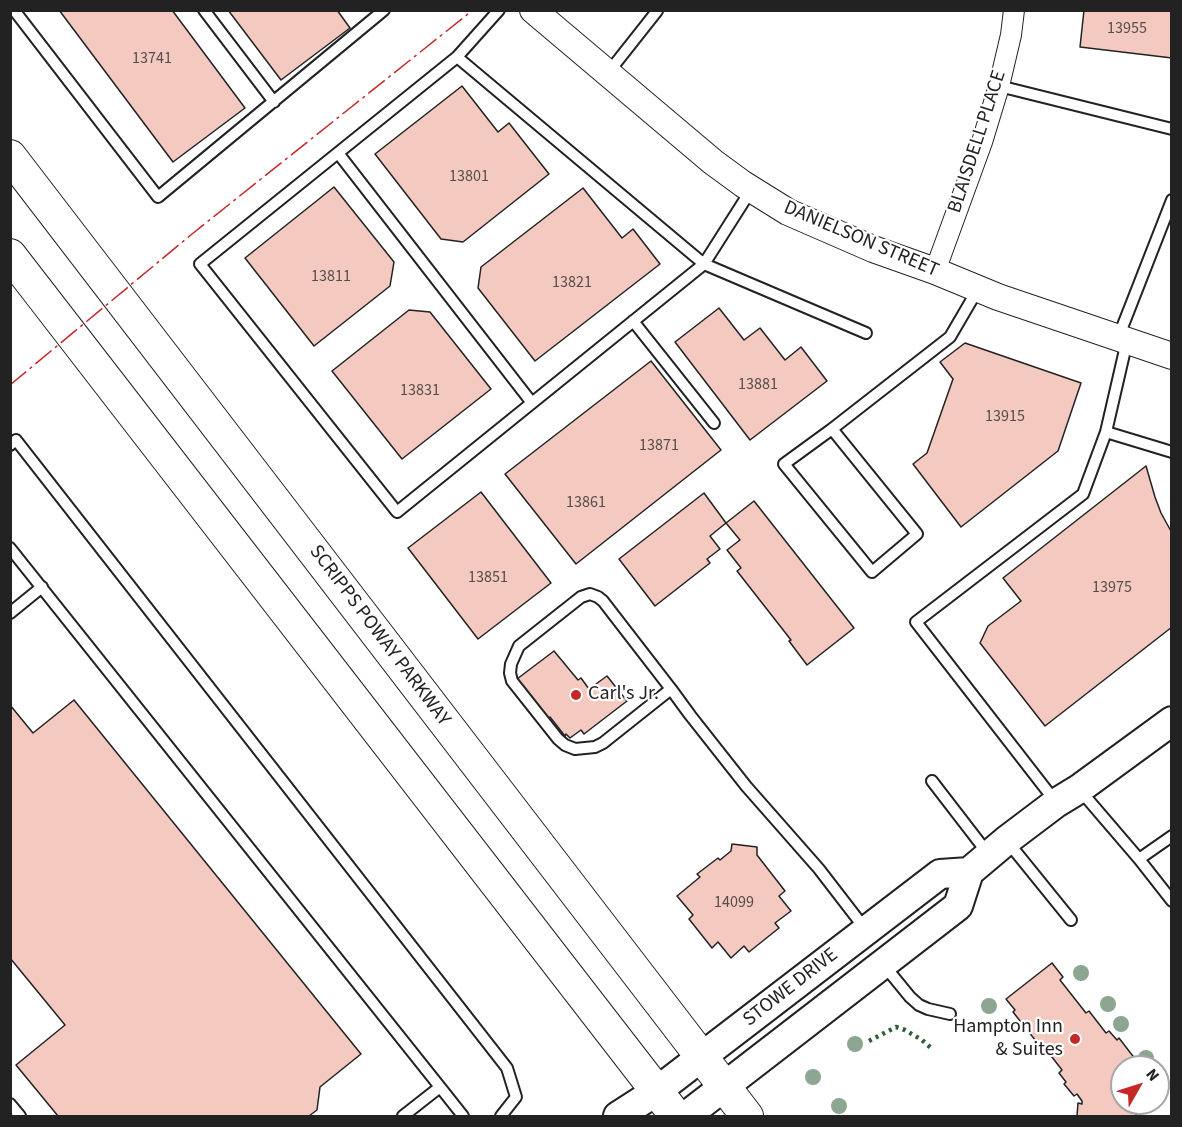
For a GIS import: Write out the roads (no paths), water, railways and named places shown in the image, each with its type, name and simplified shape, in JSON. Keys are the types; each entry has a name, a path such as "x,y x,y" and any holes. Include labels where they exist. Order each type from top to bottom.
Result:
{"main road":[{"name":"SCRIPPS POWAY PARKWAY","path":"10,156 747,1116"},
{"path":"10,255 676,1116"},
{"path":"988,856 1172,721"},
{"name":"STOWE DRIVE","path":"618,1116 657,1091 940,874 988,856"},
{"name":"STOWE DRIVE","path":"686,1116 958,906 988,856"}],"street":[{"name":"DANIELSON STREET","path":"533,10 713,162 788,212 873,249 998,297 1172,356"},
{"name":"BLAISDELL PLACE","path":"935,271 999,86 1011,35 1014,10"}],"lane":[{"path":"14,10 158,197 384,10"},
{"path":"204,10 274,102"},
{"path":"499,10 457,57 200,264 397,512 704,264 752,190"},
{"path":"608,73 657,11"},
{"path":"457,57 704,264 866,333"},
{"path":"999,86 1172,129"},
{"path":"338,153 532,403"},
{"path":"1172,200 1123,340 1106,432 1083,494 916,622 1067,796 1139,859 1172,901"},
{"path":"832,429 916,534 872,572 784,464 950,337 978,289"},
{"path":"633,321 714,423"},
{"path":"1106,432 1172,452"},
{"path":"10,445 16,440 507,1068 516,1097 501,1116"},
{"path":"10,548 463,1116"},
{"path":"10,613 42,587"},
{"path":"671,689 603,743 595,747 574,749 558,739 512,681 511,664 519,646 581,597 590,594 598,597 603,601 746,786 819,869 867,930"},
{"path":"932,781 988,856 1071,920"},
{"path":"1139,859 1172,836"},
{"path":"883,964 919,1005 950,1014"},
{"path":"403,1116 440,1086"},
{"path":"10,1104 20,1116"}],"place":[{"name":"Carl's Jr.","path":"576,695"},
{"name":"Hampton Inn & Suites","path":"1075,1039"}]}
